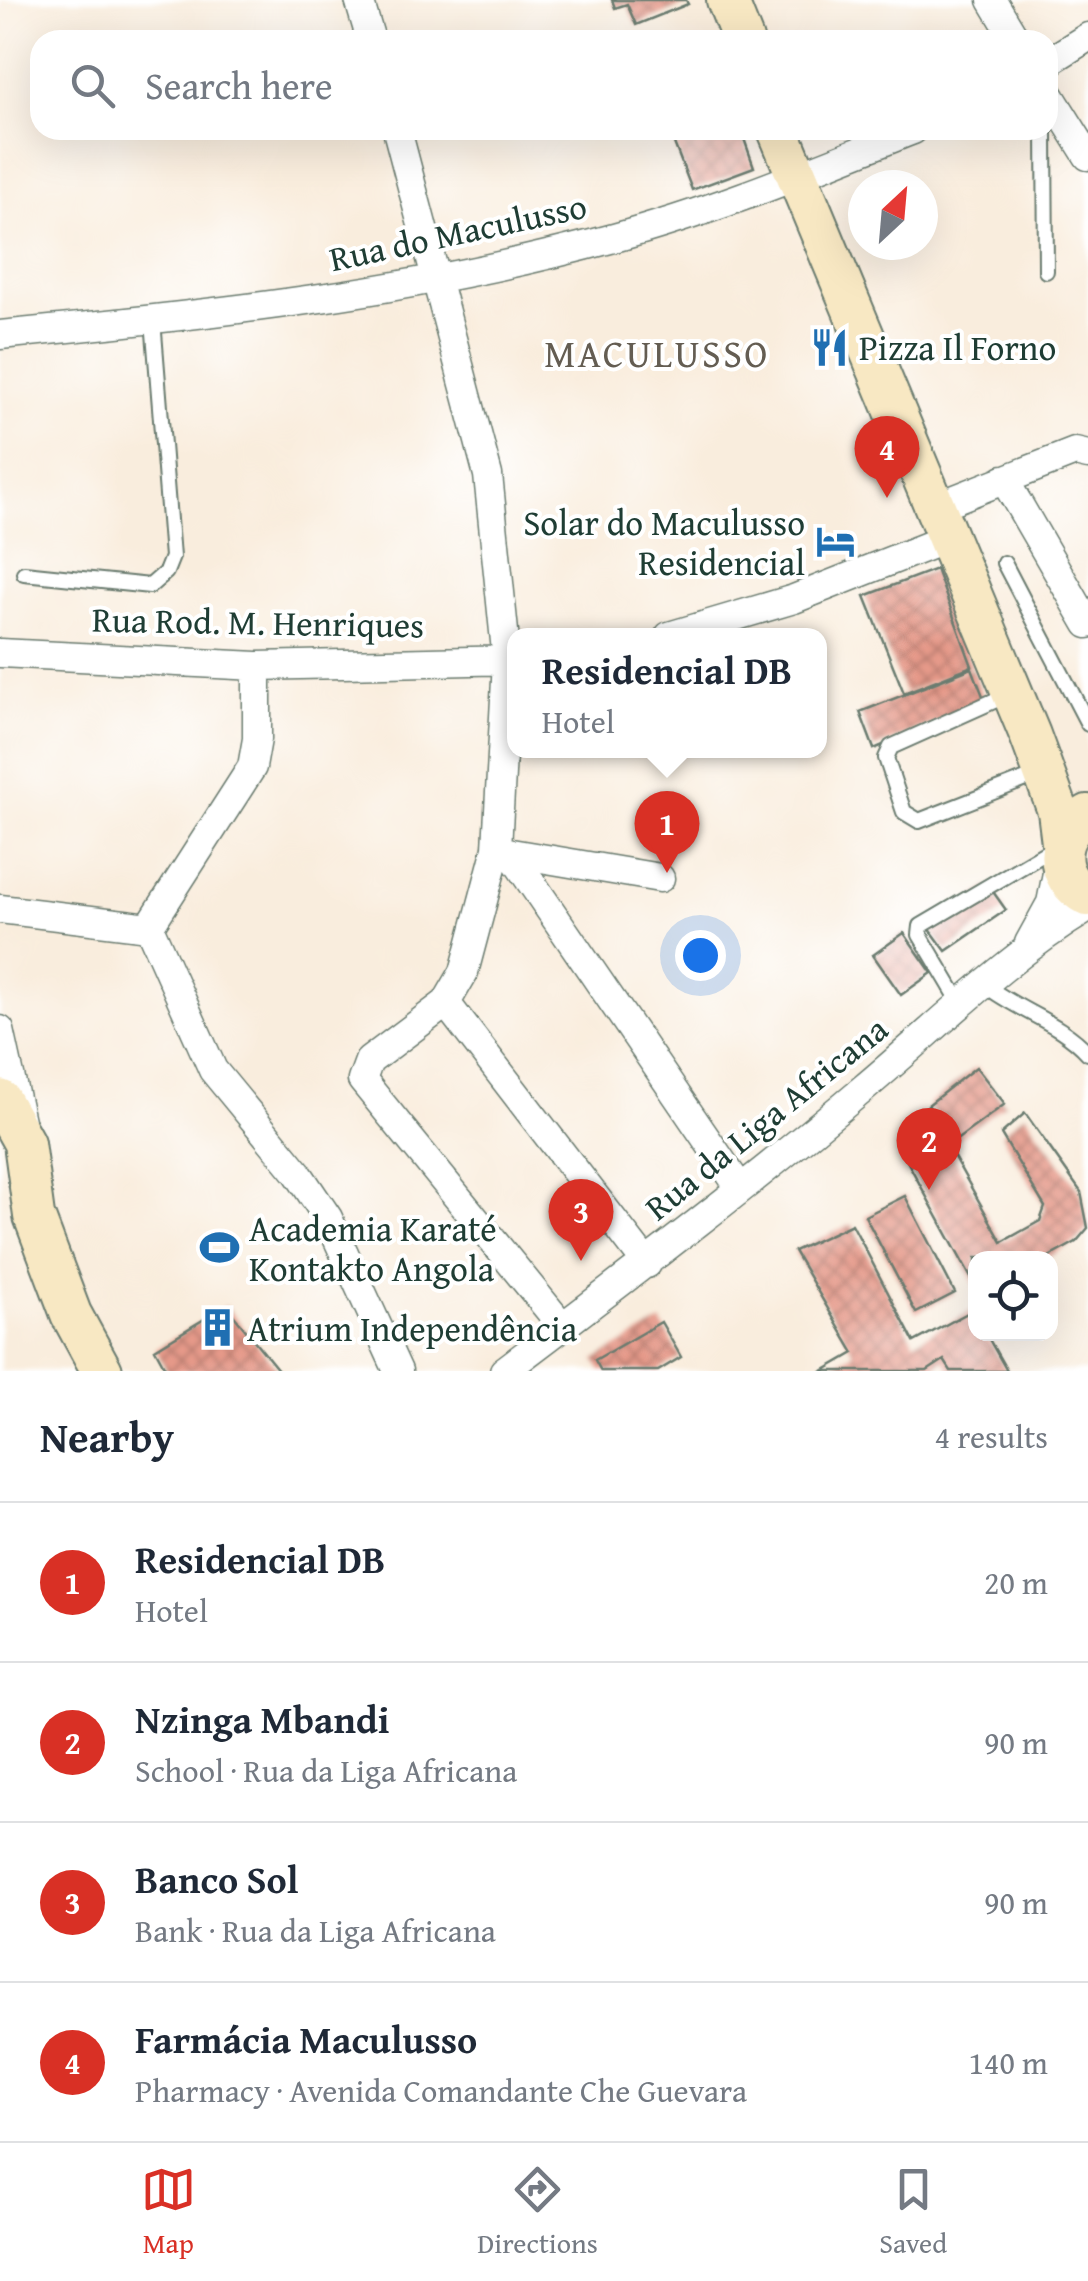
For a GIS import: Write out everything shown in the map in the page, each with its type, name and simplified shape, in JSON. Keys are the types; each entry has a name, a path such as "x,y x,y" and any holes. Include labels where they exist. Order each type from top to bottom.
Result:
{"street":[{"path":"360,0 368,30"},
{"path":"727,0 739,30"},
{"path":"992,0 1010,30"},
{"path":"1058,56 1088,37"},
{"path":"1058,121 1088,156"},
{"path":"399,140 488,475 507,628"},
{"path":"782,140 1030,735 1070,839 1071,885 1088,896"},
{"name":"Rua do Maculusso","path":"0,335 153,320 434,279 614,238 798,177 889,140"},
{"path":"695,628 794,599 942,523 1004,479 1075,452 1087,454"},
{"path":"1004,479 1088,624"},
{"name":"Rua Rod. M. Henriques","path":"0,653 257,666 507,660"},
{"path":"150,927 252,767 257,739 257,666"},
{"path":"1030,735 1088,793"},
{"path":"507,758 504,851 464,972 446,1004 369,1061 362,1080 563,1326"},
{"path":"1023,953 1051,903 1070,839"},
{"path":"504,851 660,878"},
{"path":"504,851 740,1188"},
{"name":"Rua da Liga Africana","path":"504,1371 647,1264 1023,953 1088,908"},
{"path":"0,909 150,927"},
{"path":"150,927 214,1070 297,1172 328,1218 398,1371"},
{"path":"446,1004 647,1264"},
{"path":"0,1030 12,1158"},
{"path":"0,1100 12,1158 71,1314 102,1371"},
{"path":"68,1371 71,1314"}],"lane":[{"path":"1046,270 1048,140"},
{"path":"24,574 150,586 166,572 172,557 153,320"},
{"path":"1004,563 1088,724"},
{"path":"1012,692 891,747 886,758 904,812 919,821 1043,773"},
{"path":"961,1004 920,935 921,926 1070,839"},
{"path":"985,985 1012,1005 1068,1033 1088,1053"},
{"path":"534,1371 563,1326"}],"building":[{"path":"612,0 686,0 688,4 636,25 627,4 615,8"},
{"path":"673,140 745,140 754,167 692,190"},
{"path":"936,569 972,666 904,693 865,596"},
{"path":"972,668 985,701 874,749 860,712"},
{"path":"989,886 1006,910 946,951 929,928"},
{"path":"904,933 932,973 901,995 873,955"},
{"path":"976,1067 1005,1104 955,1141 928,1105"},
{"path":"1025,1113 1081,1192 1088,1228 1076,1242 1058,1252 968,1251 968,1272 900,1148 938,1129 1002,1242 1040,1221 1045,1207 1001,1134"},
{"path":"905,1196 955,1293 916,1313 865,1216"},
{"path":"852,1224 914,1342 968,1313 968,1341 990,1341 1007,1371 951,1371 944,1360 927,1371 823,1371 854,1353 794,1251"},
{"name":"Atrium Independência","path":"226,1306 279,1371 167,1371 155,1349"},
{"path":"661,1322 681,1357 658,1371 601,1371 595,1360"}],"place":[{"name":"Pizza Il Forno","path":"829,347"},
{"name":"Farmácia Maculusso","path":"887,498"},
{"name":"Solar do Maculusso Residencial","path":"835,542"},
{"name":"Residencial DB","path":"667,873"},
{"name":"Nzinga Mbandi","path":"929,1190"},
{"name":"Academia Karaté Kontakto Angola","path":"219,1248"},
{"name":"Banco Sol","path":"581,1261"},
{"name":"Atrium Independência","path":"217,1328"}],"district":[{"name":"MACULUSSO","path":"657,353"}]}
